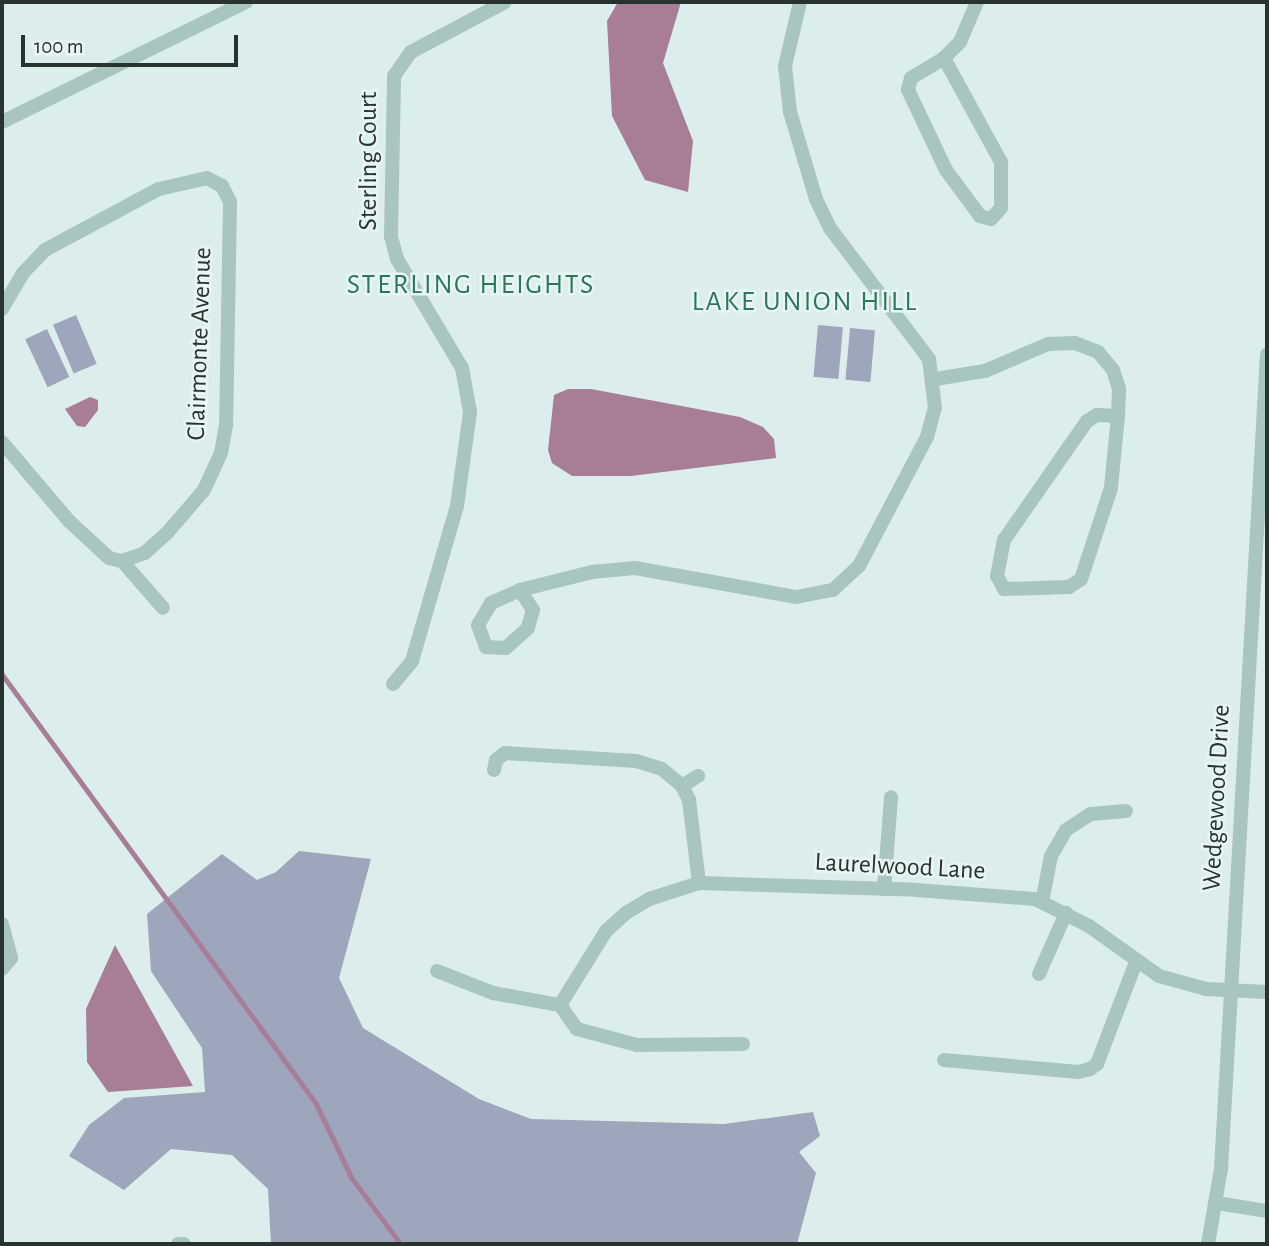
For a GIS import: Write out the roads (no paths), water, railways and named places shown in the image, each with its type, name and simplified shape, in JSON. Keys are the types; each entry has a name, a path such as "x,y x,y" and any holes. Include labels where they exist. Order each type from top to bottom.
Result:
{"street":[{"path":"2,122 246,2"},
{"name":"Sterling Court","path":"393,684 412,661 457,506 470,412 461,368 397,259 391,236 394,76 411,52 505,2"},
{"path":"520,590 592,572 635,568 796,597 833,590 859,566 927,436 935,408 935,379 920,342 830,228 816,199 786,91 788,43 800,2"},
{"path":"944,58 1001,162 1001,208 991,219 980,216 946,170 908,90 911,78 944,58 960,42 978,2"},
{"name":"Clairmonte Avenue","path":"2,309 23,273 45,250 159,189 207,178 222,186 230,202 226,425 221,453 204,490 168,532 145,553 122,561"},
{"path":"935,379 985,372 1048,344 1075,343 1098,352 1113,370 1119,389 1118,416 1111,488 1081,579 1069,587 1004,589 997,576 1004,541 1087,421 1097,415 1118,416"},
{"name":"Wedgewood Drive","path":"1208,1244 1217,1203 1267,354"},
{"path":"2,442 92,545 109,558 122,561 163,608"},
{"path":"494,770 496,760 505,753 636,761 662,769 681,786 693,813 699,883"},
{"path":"681,786 698,776"},
{"path":"884,889 891,797"},
{"path":"1042,902 1051,856 1066,830 1091,814 1126,811"},
{"name":"Laurelwood Lane","path":"560,1005 606,931 626,913 649,899 699,883 884,889 1042,902 1066,913 1136,962 1182,984 1267,992"},
{"path":"1039,974 1066,913"},
{"path":"2,924 10,958 2,969"},
{"path":"944,1060 1078,1072 1101,1069 1136,962"},
{"path":"437,971 493,993 560,1005 577,1028 637,1045 743,1044"},
{"path":"1217,1203 1267,1211"},
{"path":"178,1244 184,1244"}],"waterway":[{"path":"2,674 316,1103 352,1178 401,1244"}],"district":[{"name":"STERLING HEIGHTS","path":"471,285"},
{"name":"LAKE UNION HILL","path":"805,302"}]}
